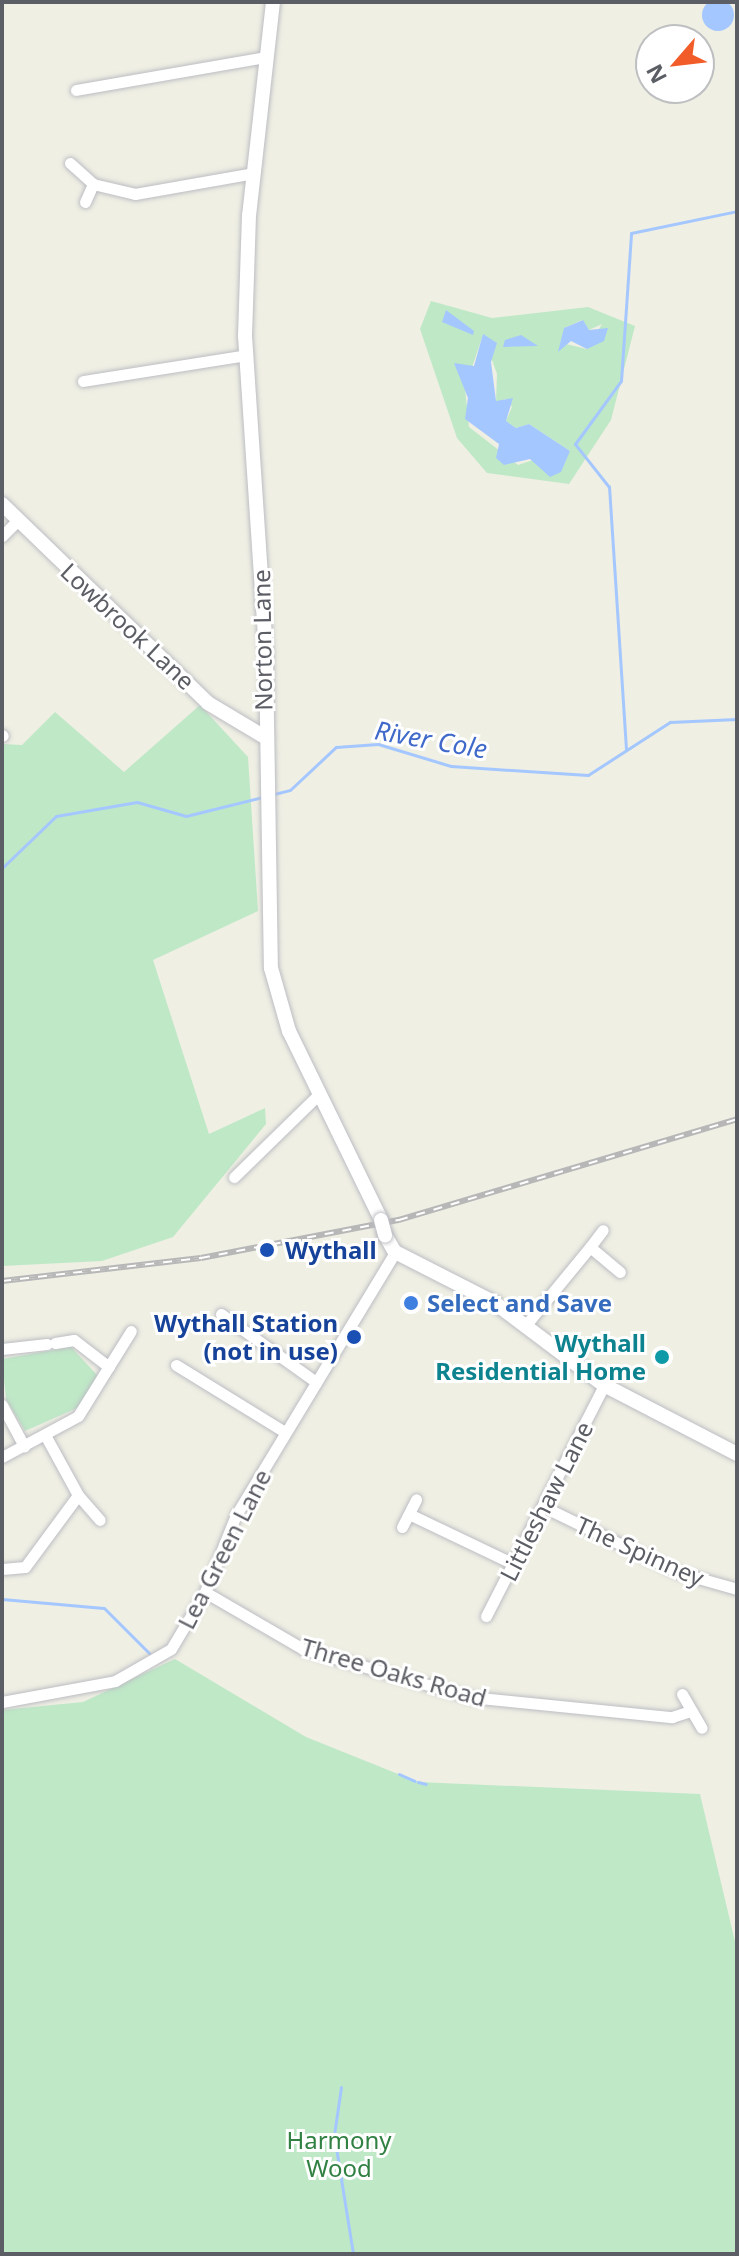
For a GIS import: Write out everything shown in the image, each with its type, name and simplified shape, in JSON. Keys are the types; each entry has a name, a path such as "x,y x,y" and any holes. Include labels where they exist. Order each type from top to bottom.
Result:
{"street":[{"name":"Norton Lane","path":"273,2 254,173 247,355 266,656 263,809 273,981 320,1093 395,1252"},
{"path":"76,90 265,57"},
{"path":"70,163 93,184 135,194 254,173"},
{"path":"85,202 93,184"},
{"path":"83,381 247,355"},
{"name":"Lowbrook Lane","path":"2,504 208,703 263,736"},
{"path":"2,536 18,520"},
{"path":"234,1177 320,1093"},
{"path":"525,1326 603,1230"},
{"path":"590,1247 620,1272"},
{"path":"395,1252 475,1290 604,1385 737,1454"},
{"name":"Lea Green Lane","path":"2,1702 83,1691 144,1669 171,1649 205,1592 236,1515 395,1252"},
{"path":"221,1314 316,1382"},
{"path":"2,1457 45,1435 86,1407 131,1331"},
{"path":"2,1349 74,1340 109,1367"},
{"path":"176,1365 285,1432"},
{"name":"Littleshaw Lane","path":"486,1616 604,1385"},
{"path":"2,1405 24,1446"},
{"path":"45,1435 78,1495 100,1520"},
{"path":"2,1569 25,1567 78,1495"},
{"path":"402,1527 416,1499"},
{"name":"The Spinney","path":"544,1507 677,1572 737,1589"},
{"path":"409,1514 514,1564"},
{"name":"Three Oaks Road","path":"205,1592 303,1649 470,1697 672,1717 691,1711"},
{"path":"682,1694 702,1728"}],"green space":[{"path":"431,301 492,318 588,307 635,326 611,420 569,484 487,473 457,438 420,329","holes":["582,320 589,330 602,324 587,349 566,344 564,328","483,335 497,374 496,402 506,399 512,407 506,421 516,428 529,424 570,451 540,468 533,460 518,465 469,427 465,388"]},
{"path":"200,705 248,757 258,911 153,960 209,1134 265,1108 266,1124 173,1237 102,1261 2,1266 2,744 22,745 55,712 124,772"},
{"path":"71,1347 98,1376 77,1408 25,1431 6,1399 2,1359"},
{"name":"Harmony Wood","path":"175,1659 306,1737 418,1782 700,1794 737,1950 737,2254 2,2254 2,1710 83,1702"}],"water":[{"path":"718,-1 732,9 734,15 729,26 718,31 715,24 706,24 702,15 707,4"},
{"path":"446,310 474,331 473,335 442,322"},
{"path":"583,320 589,330 608,328 604,341 587,349 571,341 558,352 564,328"},
{"path":"483,334 497,343 491,362 496,401 513,398 506,421 516,428 529,424 570,451 561,472 550,477 530,459 504,465 496,458 499,444 465,419 468,398 454,363 474,366"},
{"path":"521,335 538,346 503,347 505,340"}],"waterway":[{"path":"626,749 609,487 575,444 621,381 631,233 737,211"},
{"name":"River Cole","path":"274,794 290,790 336,747 378,744 451,766 588,775 670,722 737,719"},
{"name":"River Cole","path":"2,868 56,816 137,802 186,816 263,797"},
{"path":"2,1599 104,1608 149,1653"},
{"path":"399,1774 415,1781"},
{"path":"418,1782 426,1784"},
{"path":"341,2087 334,2135 353,2254"}],"railway":[{"path":"2,1281 201,1258 399,1220 737,1119"}],"place":[{"name":"Wythall","path":"267,1250"},
{"name":"Select and Save","path":"411,1303"},
{"name":"Wythall Station (not in use)","path":"354,1337"},
{"name":"Wythall Residential Home","path":"662,1357"}]}
